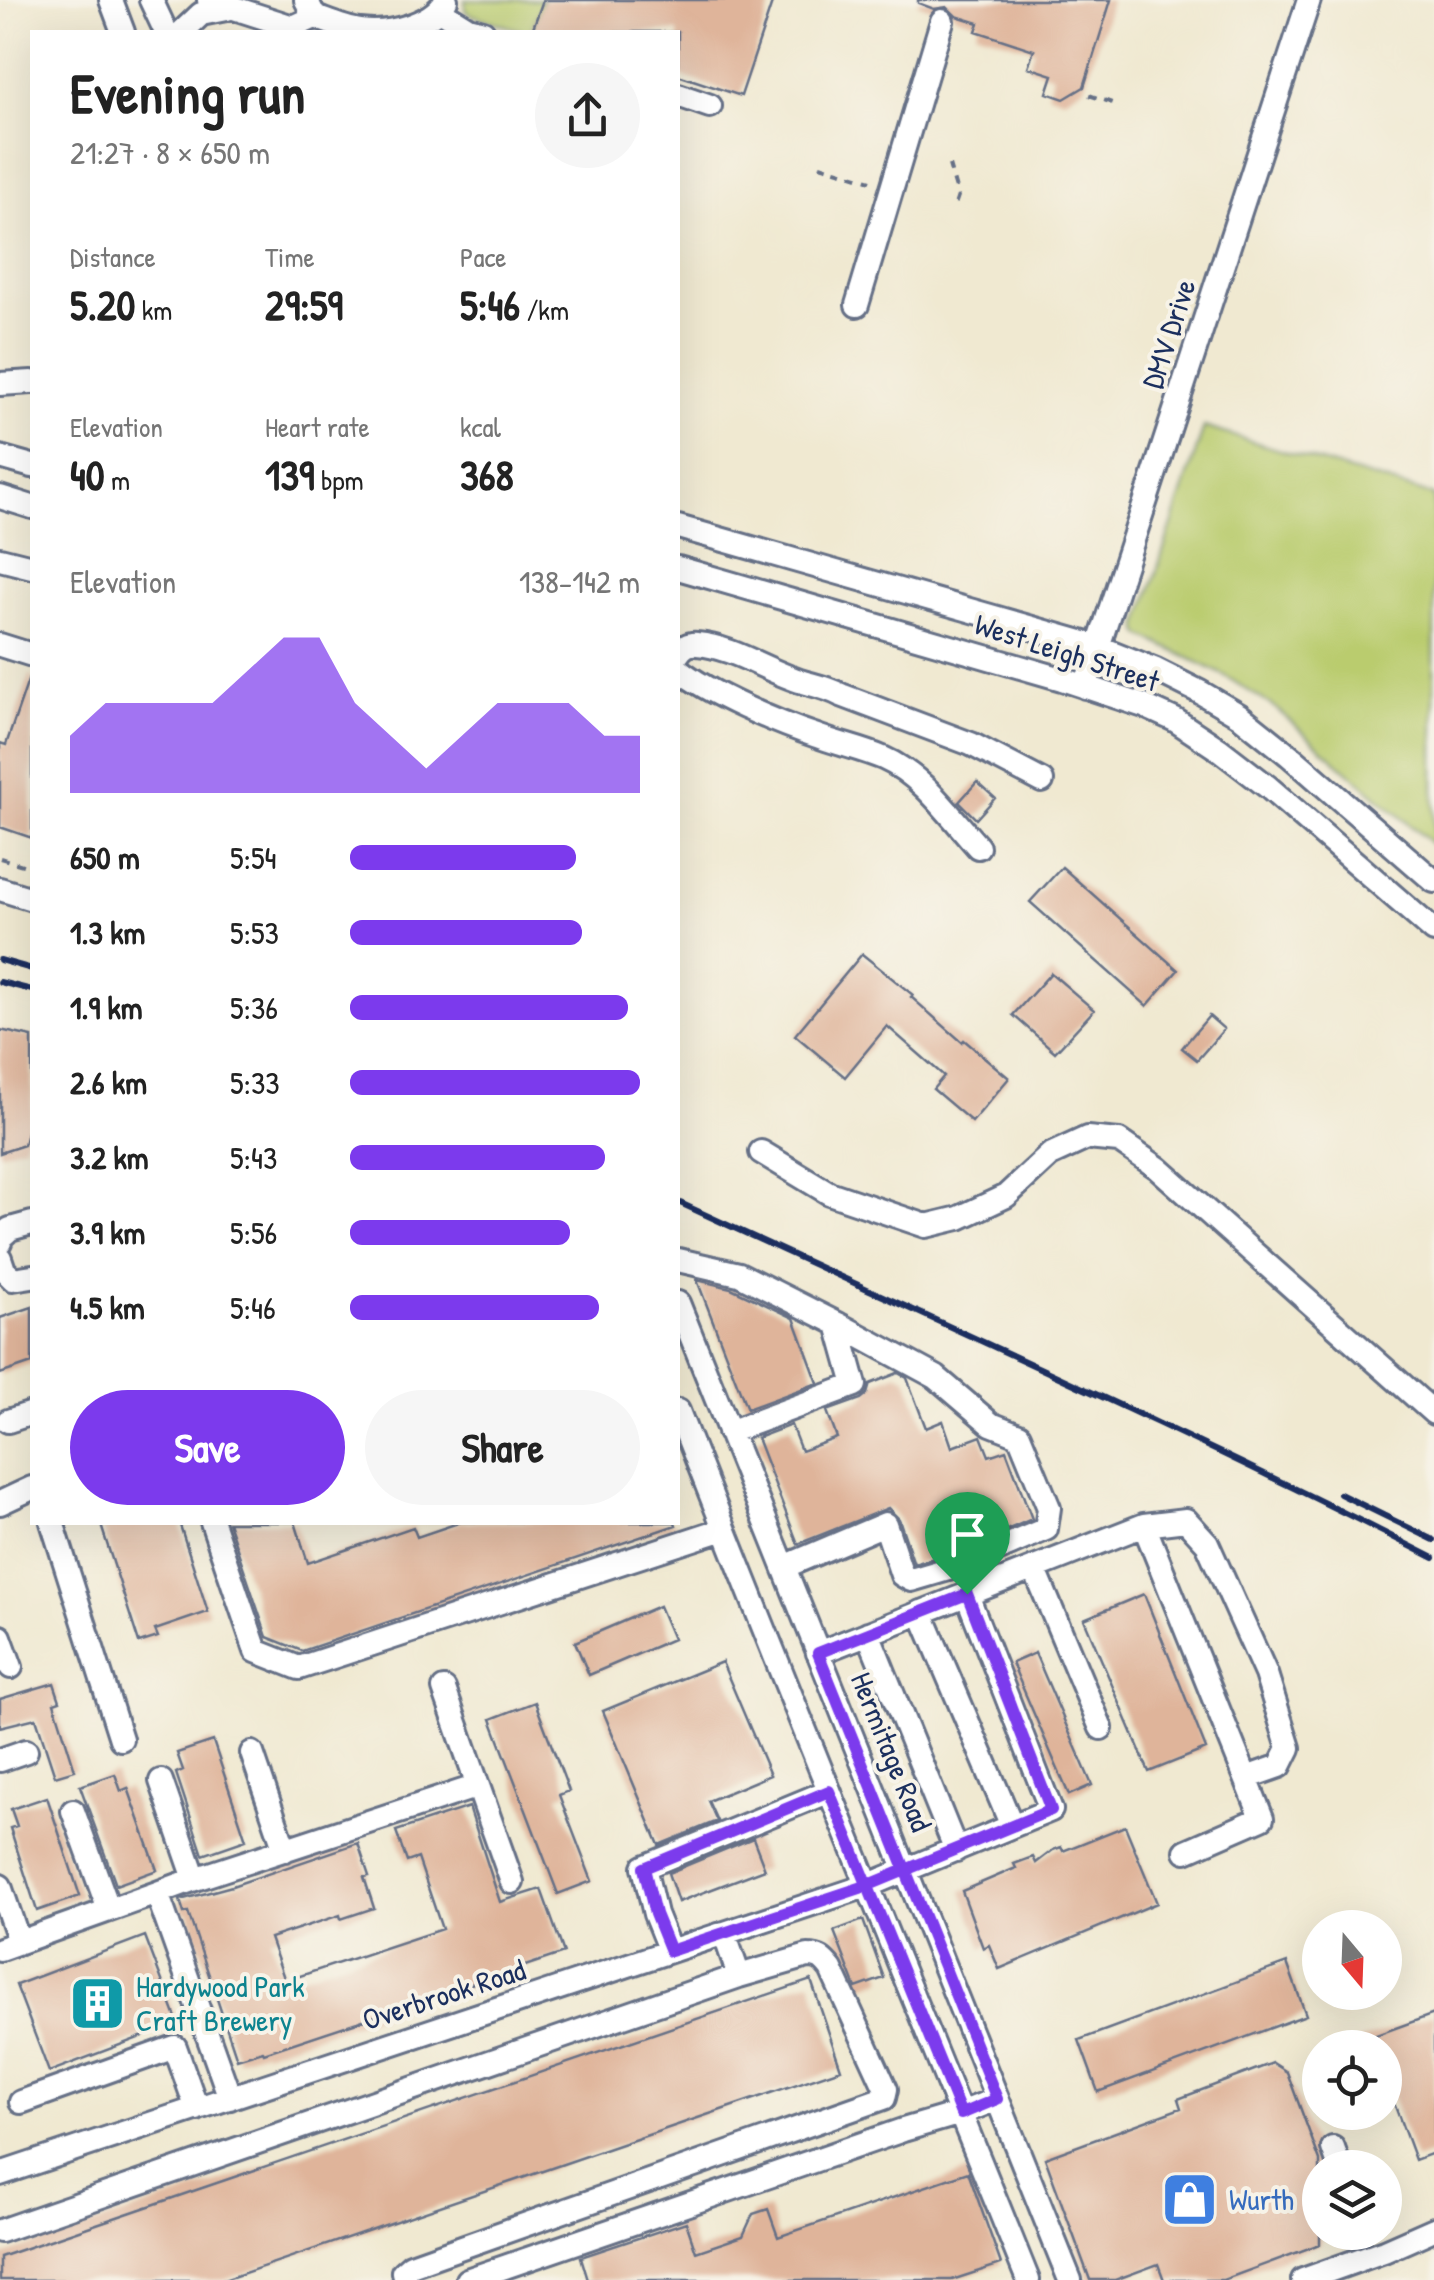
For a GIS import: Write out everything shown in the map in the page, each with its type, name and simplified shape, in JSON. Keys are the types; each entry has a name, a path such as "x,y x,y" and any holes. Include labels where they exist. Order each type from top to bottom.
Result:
{"street":[{"path":"111,0 122,30"},
{"path":"151,0 165,30"},
{"path":"210,0 293,27 342,0"},
{"name":"DMV Drive","path":"1086,687 1309,0"},
{"path":"389,30 442,5 476,30"},
{"path":"184,30 201,14 232,8"},
{"path":"318,14 357,30"},
{"path":"857,306 942,21"},
{"path":"680,97 710,106"},
{"path":"0,384 30,382"},
{"path":"0,457 30,465"},
{"path":"0,497 30,506"},
{"name":"West Leigh Street","path":"680,528 1098,646 1156,670 1238,715 1434,881"},
{"path":"0,559 30,566"},
{"name":"West Leigh Street","path":"680,569 1086,687 1175,720 1268,786 1434,931"},
{"path":"680,651 695,643 822,686 971,744 1042,781"},
{"path":"0,645 30,653"},
{"path":"680,671 746,707 812,735 884,758 918,780 978,847"},
{"path":"0,889 30,898"},
{"path":"761,1152 829,1192 926,1226 959,1218 1006,1196 1050,1155 1066,1146 1087,1138 1118,1142 1158,1168 1434,1414"},
{"path":"0,1242 10,1229 30,1224"},
{"path":"0,1258 4,1270 14,1279 30,1276"},
{"path":"680,1260 739,1274 936,1377 992,1424 1019,1435 1049,1508 1046,1529 962,1565 911,1580 902,1575 885,1524 784,1566"},
{"name":"Hermitage Road","path":"680,1315 685,1344 730,1432 1070,2280"},
{"path":"730,1432 856,1385 838,1324"},
{"path":"8,1421 30,1415"},
{"path":"680,1417 1028,2280"},
{"path":"0,1503 30,1489"},
{"path":"818,1653 1144,1525 1186,1520 1207,1544 1266,1674 1289,1748 1280,1766 1246,1778"},
{"path":"53,1525 122,1739"},
{"path":"213,1525 256,1650 300,1668 724,1530"},
{"path":"1144,1525 1262,1818 1186,1852"},
{"path":"1034,1568 1101,1728"},
{"name":"Overbrook Road","path":"0,2174 869,1885 1051,1810 967,1594"},
{"path":"922,1612 1012,1826"},
{"path":"868,1633 956,1850"},
{"path":"0,1636 11,1666"},
{"path":"444,1689 512,1882"},
{"path":"0,1760 26,1751"},
{"path":"252,1753 285,1850"},
{"path":"161,1781 195,1879"},
{"path":"0,1886 9,1945 478,1786"},
{"path":"670,1951 655,1914 644,1868 829,1791"},
{"path":"72,1811 109,1910"},
{"path":"157,1893 230,2098"},
{"path":"724,1933 739,1976"},
{"path":"0,2231 739,1976 808,1956 818,1956 831,1968 886,2089 884,2098 411,2264 404,2272 405,2280"},
{"path":"21,2102 175,2047 197,2109"},
{"path":"467,2280 997,2099"},
{"path":"710,2160 722,2191"},
{"path":"1303,2280 1434,2229"},
{"path":"1370,2250 1372,2255"}],"path":[{"path":"1088,95 1115,104"},
{"path":"820,165 871,181"},
{"path":"950,166 958,196 954,208"},
{"path":"0,858 30,867"}],"green space":[{"path":"465,0 543,0 532,30 519,30 465,11"},
{"path":"1204,427 1434,496 1434,846 1274,707 1222,674 1141,635 1140,622"}],"building":[{"path":"543,0 773,0 741,96 680,76 680,30 533,28"},
{"path":"918,0 1111,0 1084,87 1064,99 1047,93 1053,75 1028,67 1034,50 976,31 979,23 956,16 947,7 934,9"},
{"path":"30,675 30,837 0,827 0,743 6,745"},
{"path":"977,782 995,798 976,819 959,802"},
{"path":"1062,867 1178,970 1147,1006 1030,902"},
{"path":"862,954 1009,1078 972,1122 933,1089 944,1076 887,1026 845,1077 795,1035"},
{"path":"1051,973 1094,1010 1055,1052 1013,1015"},
{"path":"1209,1016 1224,1029 1197,1060 1182,1048"},
{"path":"0,1030 30,1037 30,1119 24,1145 0,1153"},
{"path":"697,1280 731,1288 794,1318 818,1383 747,1409"},
{"path":"30,1308 30,1364 0,1374 0,1318"},
{"path":"898,1373 907,1378 926,1428 943,1421 952,1447 981,1436 989,1456 1006,1450 1032,1519 957,1551 914,1564 899,1519 888,1508 798,1544 757,1438 791,1425 801,1451 837,1438 827,1411 861,1399 870,1384"},
{"path":"101,1525 180,1525 208,1612 155,1630 158,1637 139,1643"},
{"path":"229,1525 296,1525 308,1563 413,1527 417,1537 452,1525 676,1525 302,1651 267,1637"},
{"path":"1144,1594 1206,1749 1149,1772 1084,1619"},
{"path":"659,1606 673,1639 589,1675 575,1642"},
{"path":"1035,1653 1092,1785 1069,1795 1012,1663"},
{"path":"722,1662 770,1775 708,1801 717,1821 659,1845 603,1711"},
{"path":"54,1683 60,1701 54,1703 75,1770 55,1776 36,1718 0,1727 0,1699"},
{"path":"535,1702 569,1791 559,1795 592,1881 558,1894 491,1719"},
{"path":"213,1741 246,1840 203,1855 176,1773 183,1770 177,1753"},
{"path":"115,1774 121,1791 128,1788 157,1870 116,1885 80,1786"},
{"path":"47,1797 80,1896 37,1911 10,1828 17,1826 11,1809"},
{"path":"469,1807 500,1902 541,1889 564,1953 237,2059 188,1912 184,1913 180,1900 358,1843 374,1908 270,1938 285,1981 442,1929 418,1858 407,1862 396,1831"},
{"path":"1125,1826 1157,1903 999,1969 989,1945 983,1948 962,1891 1016,1868 1014,1864 1033,1857 1036,1863 1053,1850 1061,1847 1063,1851"},
{"path":"753,1838 765,1869 678,1902 668,1873"},
{"path":"863,1920 884,1978 856,1988 834,1931"},
{"name":"Hardywood Park Craft Brewery","path":"145,1936 178,2023 49,2072 16,1985"},
{"path":"1287,1963 1306,2015 1098,2092 1079,2040"},
{"path":"811,1980 841,2069 224,2280 0,2280 0,2257"},
{"path":"1434,2014 1434,2153 1415,2160 1402,2125 1402,2030 1390,2030"},
{"name":"Wurth","path":"1273,2063 1287,2072 1302,2112 1302,2130 1309,2130 1316,2150 1302,2150 1304,2250 1223,2280 1164,2280 1158,2264 1115,2280 1090,2280 1045,2158 1181,2108 1178,2099"},
{"path":"968,2172 1001,2264 952,2280 588,2280 581,2257 686,2222 696,2252 743,2236 753,2214 768,2209 778,2237"}],"railway":[{"path":"0,960 30,968"},
{"path":"0,982 30,990"},
{"path":"680,1203 1152,1420 1434,1558"},
{"path":"1340,1494 1434,1540"}],"place":[{"name":"Hardywood Park Craft Brewery","path":"97,2004"},
{"name":"Wurth","path":"1190,2200"}],"route":[{"path":"967,1594 818,1653 906,1871 920,1905 997,2099 961,2114 869,1885 829,1791 644,1868 655,1914 670,1951 869,1885 906,1871 1051,1810 967,1594"}]}
